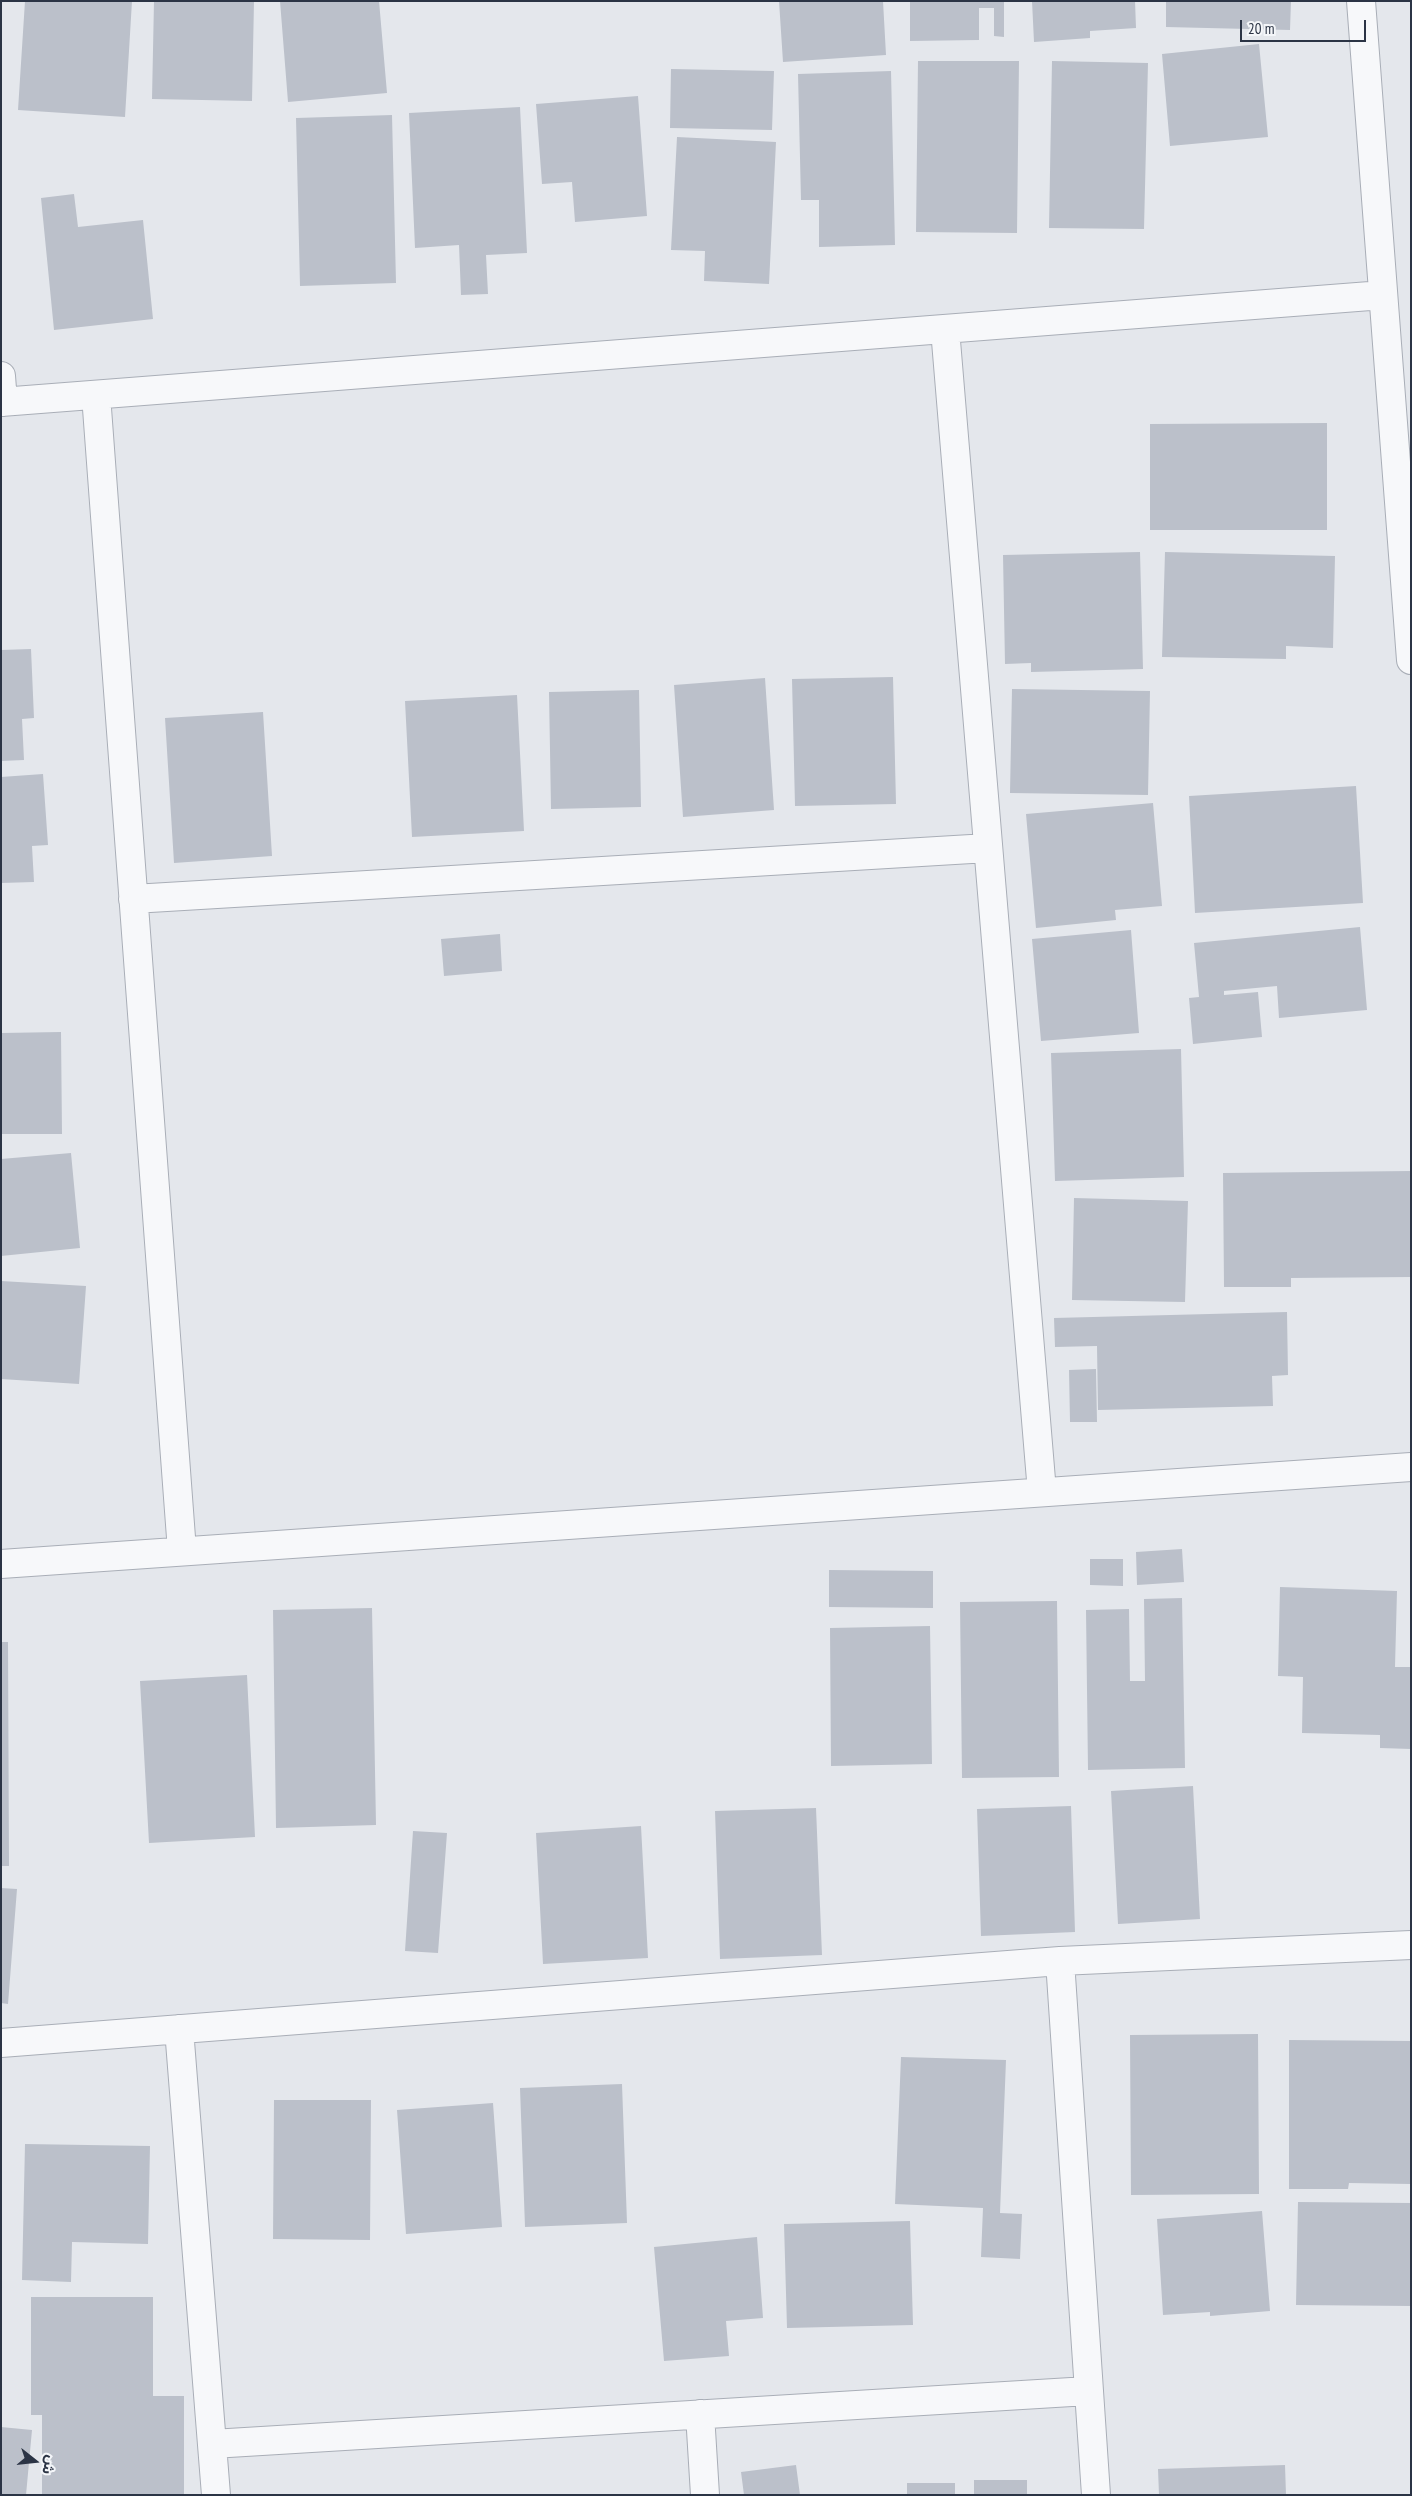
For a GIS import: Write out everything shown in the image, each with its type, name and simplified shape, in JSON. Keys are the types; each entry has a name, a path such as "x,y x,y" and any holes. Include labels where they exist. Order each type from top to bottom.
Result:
{"street":[{"path":"1361,1 1411,660"},
{"path":"2,393 96,395 1383,295"},
{"path":"944,329 1042,1492"},
{"path":"96,395 182,1551"},
{"path":"133,899 988,848"},
{"path":"1,1564 1411,1467"},
{"path":"1,2044 1060,1961 1411,1944"},
{"path":"1060,1961 1096,2495"},
{"path":"179,2029 216,2495"},
{"path":"212,2444 1088,2391"},
{"path":"700,2414 705,2495"}],"building":[{"path":"25,1 132,1 125,117 18,110"},
{"path":"154,1 254,1 252,101 152,99"},
{"path":"280,1 379,1 387,93 288,102"},
{"path":"779,1 883,1 886,55 783,62"},
{"path":"910,1 1004,1 1004,37 994,36 994,8 979,8 979,40 910,41"},
{"path":"1032,1 1135,1 1136,28 1090,31 1090,38 1034,42"},
{"path":"1166,1 1291,1 1290,30 1166,27"},
{"path":"1259,44 1268,137 1170,146 1162,54"},
{"path":"918,61 1019,61 1017,233 916,232"},
{"path":"1052,61 1148,63 1144,229 1049,228"},
{"path":"671,69 774,71 772,130 670,128"},
{"path":"891,71 895,245 819,247 819,200 801,200 798,74"},
{"path":"638,96 647,216 575,222 572,182 542,184 536,104"},
{"path":"520,107 527,253 486,255 488,294 461,295 459,245 415,248 409,113"},
{"path":"392,115 396,283 300,286 296,118"},
{"path":"677,137 776,142 769,284 704,281 705,251 671,250"},
{"path":"74,194 78,227 143,220 153,319 54,330 41,198"},
{"path":"1327,423 1327,530 1150,530 1150,424"},
{"path":"1140,552 1143,669 1031,672 1031,663 1005,664 1003,555"},
{"path":"1165,552 1335,556 1333,648 1286,646 1286,659 1162,657"},
{"path":"31,649 34,718 22,719 24,760 1,761 1,650"},
{"path":"893,677 896,804 795,806 792,679"},
{"path":"765,678 774,810 683,817 674,685"},
{"path":"1012,689 1150,691 1148,795 1010,793"},
{"path":"639,690 641,807 551,809 549,692"},
{"path":"517,695 524,831 412,837 405,701"},
{"path":"263,712 272,856 174,863 165,718"},
{"path":"43,774 48,845 32,846 34,882 1,883 1,777"},
{"path":"1356,786 1363,903 1195,913 1189,796"},
{"path":"1153,803 1162,906 1115,910 1116,920 1036,928 1026,814"},
{"path":"1360,927 1367,1010 1279,1018 1277,986 1224,991 1224,995 1258,992 1262,1037 1193,1044 1189,998 1199,997 1194,943"},
{"path":"1131,930 1139,1033 1041,1041 1032,939"},
{"path":"500,934 502,971 444,976 441,939"},
{"path":"61,1032 62,1134 1,1134 1,1033"},
{"path":"1181,1049 1184,1177 1055,1181 1051,1053"},
{"path":"71,1153 80,1248 1,1256 1,1159"},
{"path":"1411,1171 1411,1277 1291,1278 1291,1287 1224,1287 1223,1173"},
{"path":"1074,1198 1188,1201 1185,1302 1072,1300"},
{"path":"1,1281 86,1286 79,1384 1,1379"},
{"path":"1287,1312 1288,1375 1272,1376 1273,1406 1098,1410 1097,1346 1055,1347 1054,1318"},
{"path":"1096,1369 1097,1422 1070,1422 1069,1370"},
{"path":"1182,1549 1184,1582 1137,1585 1136,1552"},
{"path":"1090,1559 1123,1559 1123,1586 1090,1585"},
{"path":"829,1570 933,1571 933,1608 829,1607"},
{"path":"1280,1587 1397,1591 1395,1667 1411,1667 1411,1749 1380,1748 1380,1735 1302,1733 1303,1677 1278,1676"},
{"path":"1182,1598 1185,1768 1088,1770 1086,1610 1129,1609 1130,1681 1145,1681 1144,1599"},
{"path":"1057,1601 1059,1777 962,1778 960,1602"},
{"path":"372,1608 376,1825 276,1828 273,1610"},
{"path":"930,1626 932,1764 831,1766 830,1628"},
{"path":"1,1642 8,1642 9,1866 1,1866"},
{"path":"247,1675 255,1837 149,1843 140,1681"},
{"path":"1193,1786 1200,1919 1118,1924 1111,1791"},
{"path":"1071,1806 1075,1932 981,1936 977,1809"},
{"path":"816,1808 822,1955 720,1959 715,1811"},
{"path":"641,1826 648,1958 543,1964 536,1833"},
{"path":"413,1831 447,1833 438,1953 405,1951"},
{"path":"1,1888 17,1889 8,2004 1,2003"},
{"path":"1258,2034 1259,2194 1131,2195 1130,2035"},
{"path":"1289,2040 1411,2041 1411,2184 1349,2183 1348,2189 1289,2189"},
{"path":"901,2057 1006,2060 1000,2213 1022,2214 1020,2259 981,2257 983,2208 895,2204"},
{"path":"622,2084 627,2223 525,2227 520,2088"},
{"path":"274,2100 371,2100 370,2240 273,2239"},
{"path":"493,2103 502,2227 406,2234 397,2110"},
{"path":"25,2144 150,2146 148,2244 72,2242 71,2282 22,2280"},
{"path":"1298,2202 1411,2203 1411,2306 1296,2305"},
{"path":"1262,2211 1270,2311 1210,2316 1210,2312 1163,2315 1157,2219"},
{"path":"910,2221 913,2325 787,2328 784,2224"},
{"path":"757,2237 763,2318 726,2321 729,2356 664,2361 654,2247"},
{"path":"31,2297 153,2297 153,2396 184,2396 184,2495 42,2495 42,2415 31,2415"},
{"path":"1,2427 32,2430 26,2495 1,2495"},
{"path":"796,2465 800,2495 744,2495 741,2472"},
{"path":"1285,2465 1286,2495 1159,2495 1158,2469"},
{"path":"974,2480 1027,2480 1027,2495 974,2495"},
{"path":"907,2483 955,2483 955,2495 907,2495"}]}
